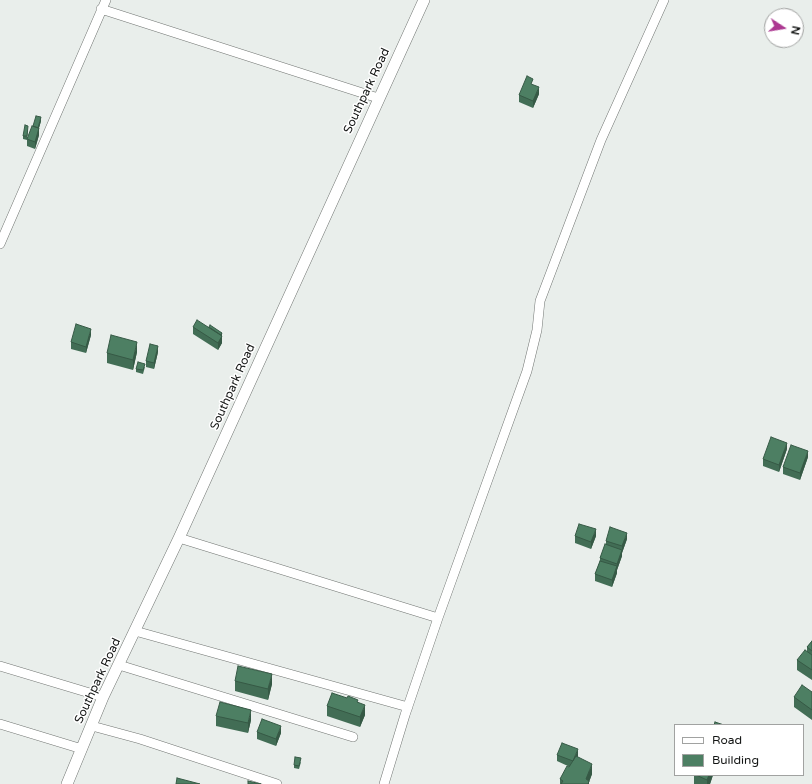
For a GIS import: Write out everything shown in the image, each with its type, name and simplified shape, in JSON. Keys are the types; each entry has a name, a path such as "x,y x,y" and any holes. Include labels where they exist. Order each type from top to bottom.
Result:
{"street":[{"path":"0,244 106,0"},
{"name":"Southpark Road","path":"67,784 103,697 179,538 378,98 424,0"},
{"path":"384,784 438,618 527,371 538,330 540,301 601,140 664,0"},
{"path":"101,9 378,98"},
{"path":"179,538 438,618"},
{"path":"135,631 408,707"},
{"path":"119,665 353,737"},
{"path":"0,666 103,697"},
{"path":"0,724 82,749"},
{"path":"92,726 140,739 277,784"}],"building":[{"path":"527,76 533,79 531,84 539,87 533,101 519,95"},
{"path":"36,116 41,117 38,128 33,126"},
{"path":"25,125 28,126 27,136 23,136"},
{"path":"32,126 39,128 35,142 27,139"},
{"path":"197,320 222,336 218,343 193,327"},
{"path":"76,324 91,329 86,347 71,342"},
{"path":"210,325 222,333 221,335 209,327"},
{"path":"111,335 137,342 133,360 107,353"},
{"path":"150,344 158,346 154,363 146,361"},
{"path":"138,362 145,364 143,370 136,369"},
{"path":"771,437 787,443 779,465 763,459"},
{"path":"791,445 808,451 800,473 783,467"},
{"path":"579,524 596,529 591,542 575,536"},
{"path":"610,527 627,533 622,546 606,541"},
{"path":"605,544 622,550 617,564 600,558"},
{"path":"600,561 617,566 612,580 595,574"},
{"path":"812,641 812,651 807,647"},
{"path":"805,650 812,655 812,670 797,660"},
{"path":"238,666 272,674 268,689 235,681"},
{"path":"802,685 812,692 812,710 794,697"},
{"path":"332,693 347,698 348,696 365,705 360,717 327,706"},
{"path":"220,702 251,710 248,723 216,716"},
{"path":"262,719 281,726 276,739 257,732"},
{"path":"562,743 578,749 573,761 557,755"},
{"path":"576,756 592,764 586,779 589,781 588,784 561,784 563,781 560,779 567,766 569,767"},
{"path":"295,757 301,758 299,766 294,765"},
{"path":"698,776 709,776 707,780"},
{"path":"177,778 200,784 176,784"},
{"path":"248,781 261,784 248,784"}]}
